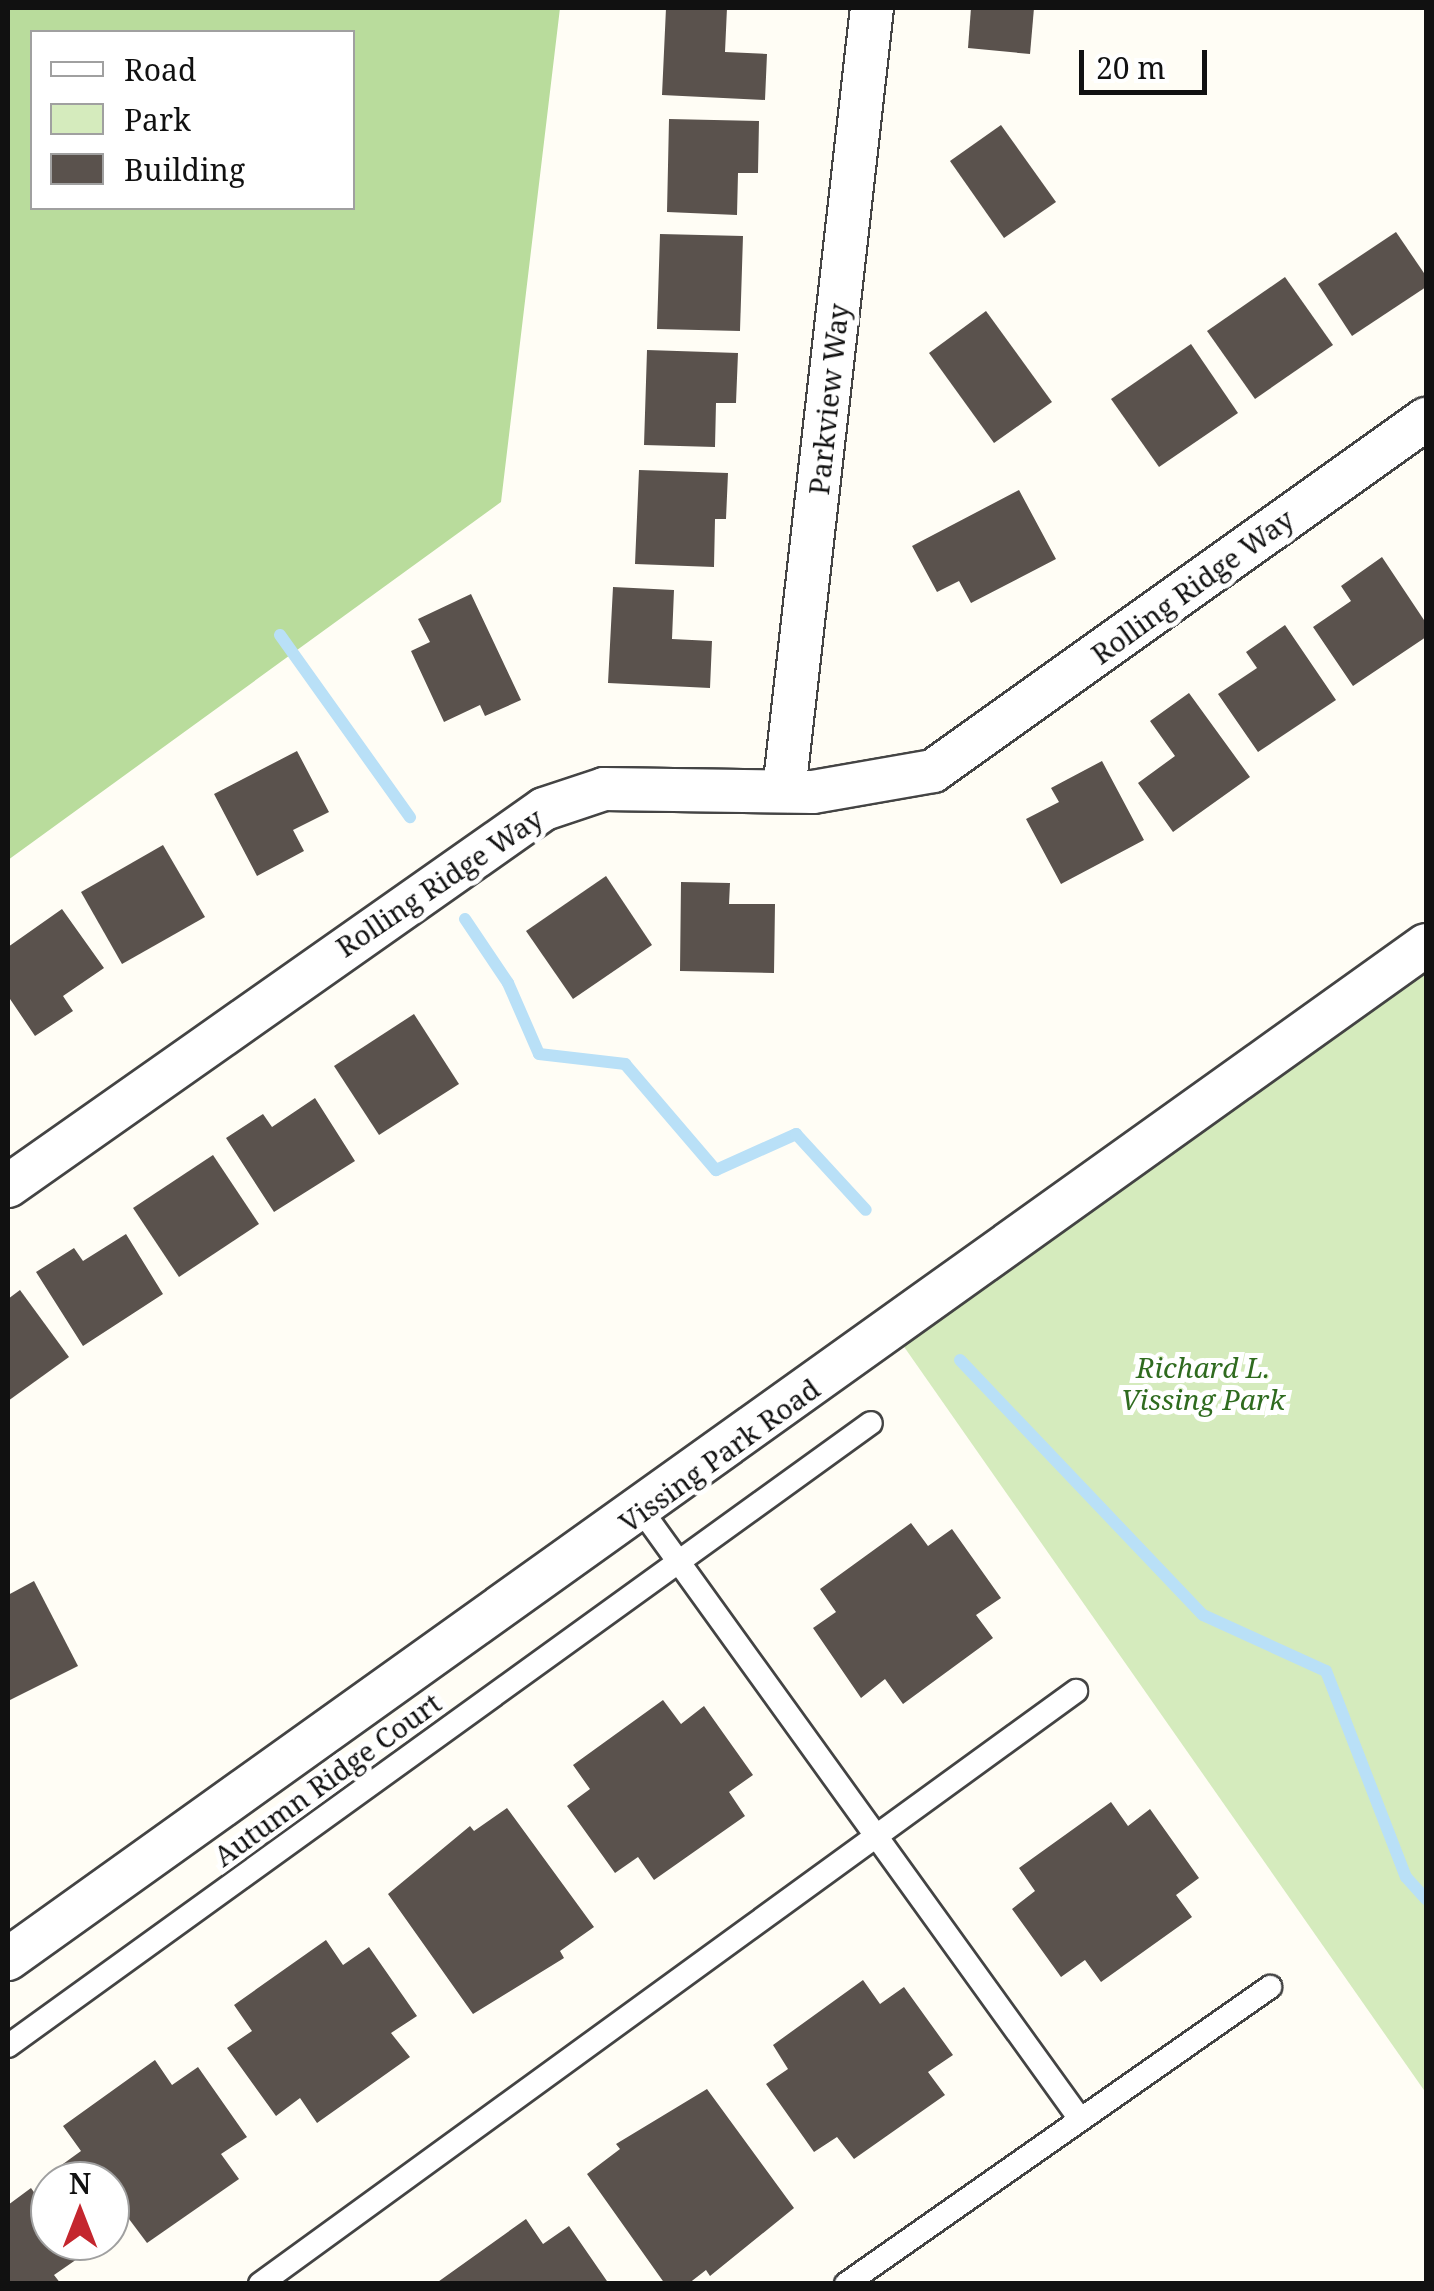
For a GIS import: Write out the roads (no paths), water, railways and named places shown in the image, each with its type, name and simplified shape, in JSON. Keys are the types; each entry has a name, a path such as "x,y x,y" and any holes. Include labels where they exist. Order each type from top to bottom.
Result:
{"street":[{"name":"Parkview Way","path":"784,791 872,8"},
{"name":"Rolling Ridge Way","path":"8,1186 544,809 604,789 784,791 934,770 1426,418"},
{"name":"Vissing Park Road","path":"8,1959 642,1511 1426,945"}],"lane":[{"name":"Autumn Ridge Court","path":"8,2046 871,1423"},
{"path":"642,1511 881,1837 1080,2119"},
{"path":"260,2284 881,1837 1076,1691"},
{"path":"846,2284 1270,1986"}],"waterway":[{"path":"280,635 410,817"},
{"path":"465,919 508,983 539,1054 625,1064 716,1170 796,1134 866,1210"},
{"path":"960,1360 1203,1615 1326,1671 1406,1877 1426,1899"}],"park label":[{"name":"Richard L. Vissing Park","path":"1203,1383"}]}
